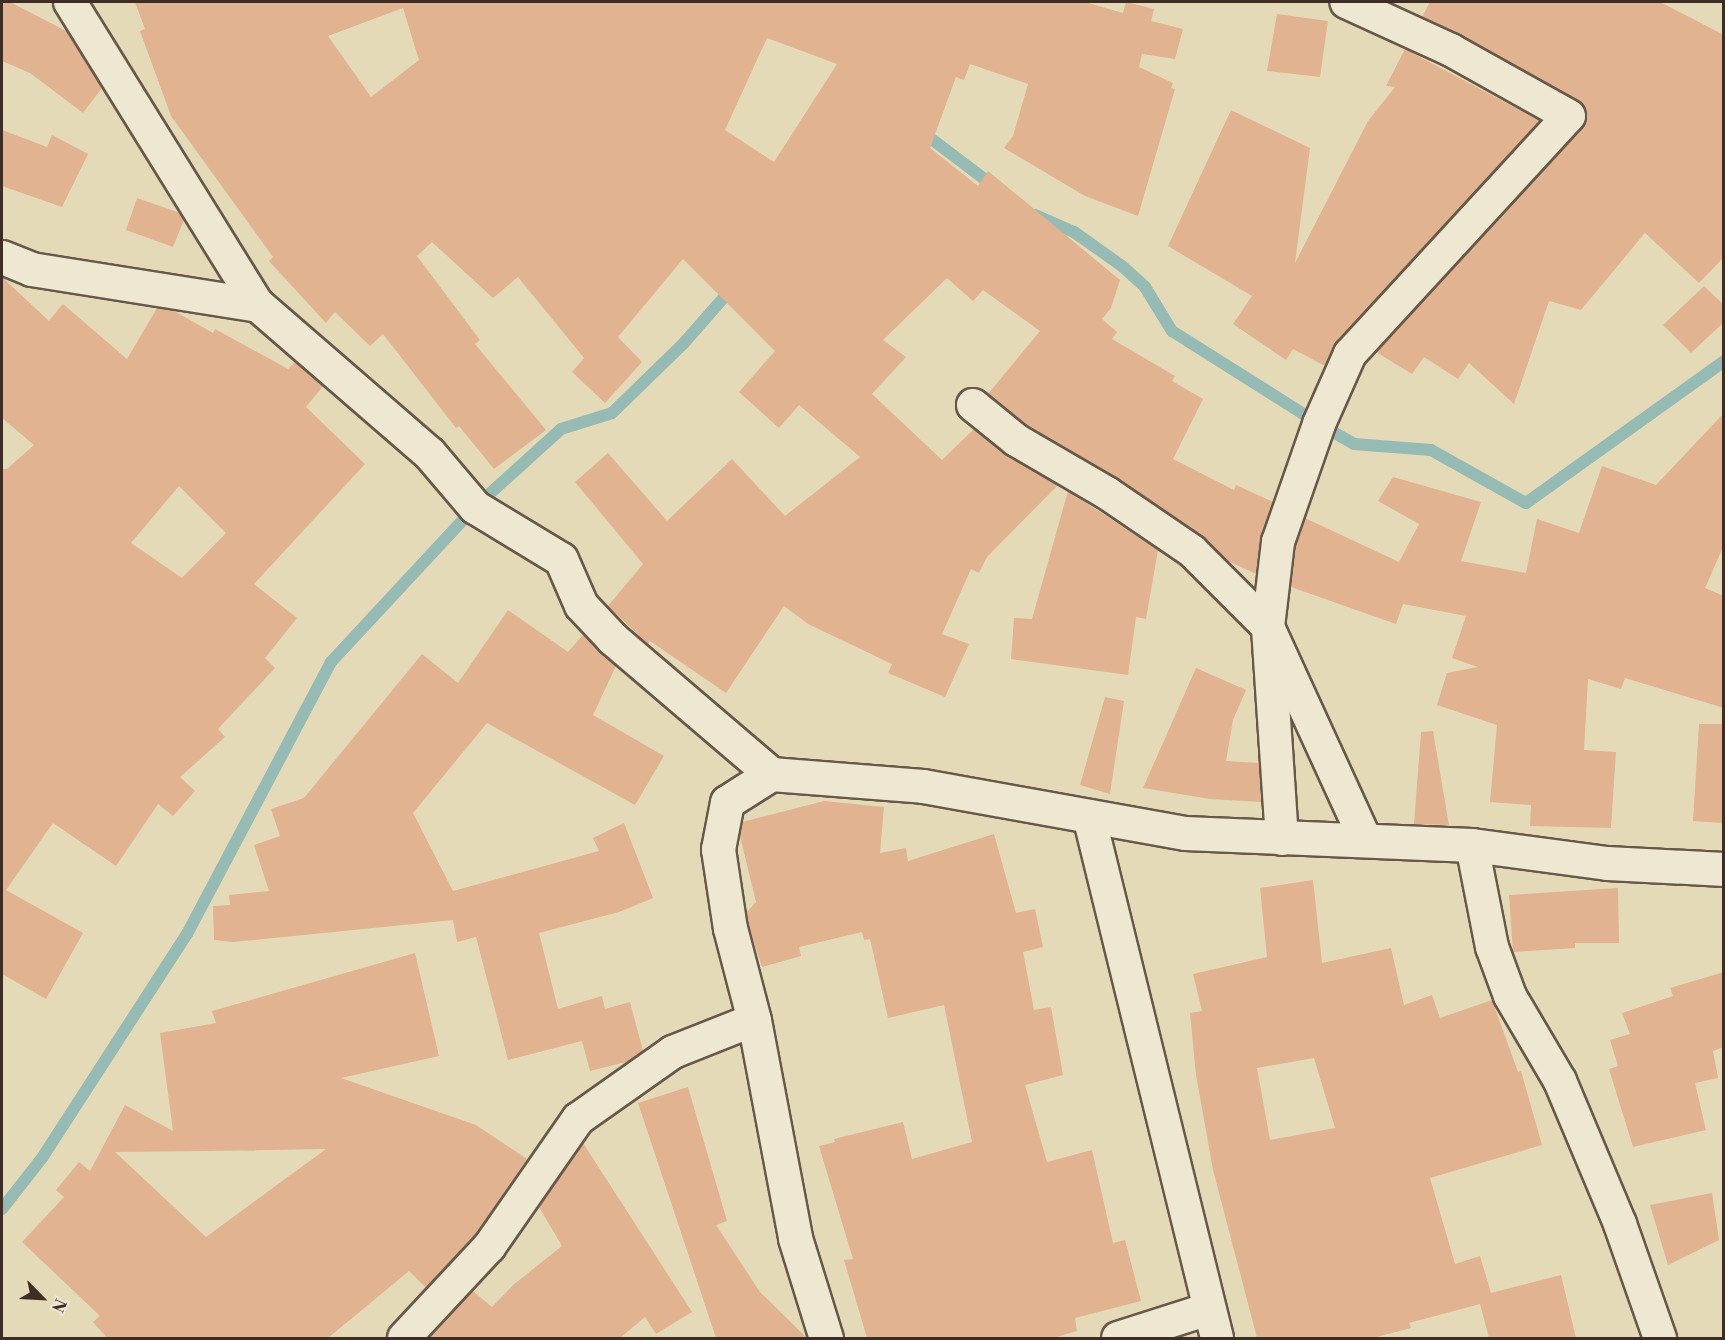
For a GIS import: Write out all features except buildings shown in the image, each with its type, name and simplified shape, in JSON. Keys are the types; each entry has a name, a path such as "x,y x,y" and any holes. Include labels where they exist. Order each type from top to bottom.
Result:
{"street":[{"path":"70,2 258,305 429,453 475,507 561,559 581,605 613,639 771,774 923,786 1185,833 1282,839 1472,845 1606,863 1724,869"},
{"path":"1282,839 1268,627 1278,543 1319,424 1350,354 1569,116 1451,50 1346,2"},
{"path":"2,257 31,269 258,305"},
{"path":"973,405 1016,440 1107,493 1192,551 1268,627 1366,842"},
{"path":"771,774 727,802 718,849 730,928 754,1020 795,1238 826,1338"},
{"path":"1089,816 1217,1338"},
{"path":"1472,845 1492,947 1510,996 1560,1081 1620,1224 1660,1338"},
{"path":"404,1338 489,1247 578,1119 673,1052 754,1020"},
{"path":"1118,1338 1209,1309"}],"waterway":[{"path":"921,131 996,188"},
{"path":"1035,215 1074,232 1122,266 1145,287 1172,331 1319,424 1354,444 1431,450 1526,503 1724,361"},
{"path":"2,1209 42,1158 187,934 331,662 475,507 561,429 612,413 683,344 733,287"}]}
